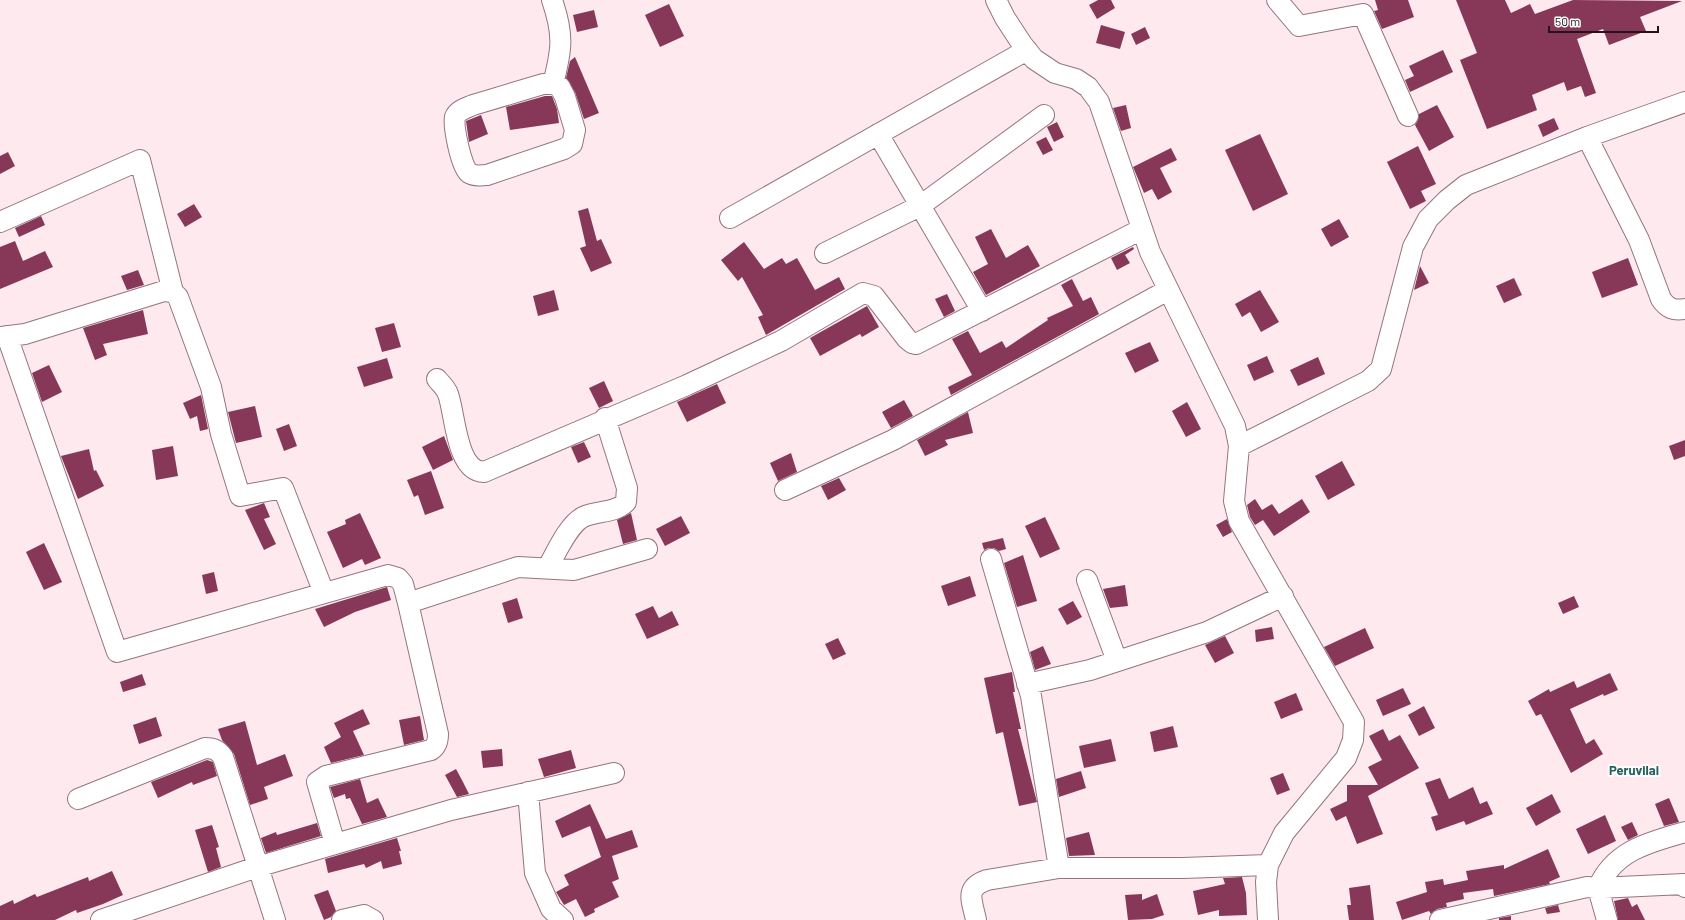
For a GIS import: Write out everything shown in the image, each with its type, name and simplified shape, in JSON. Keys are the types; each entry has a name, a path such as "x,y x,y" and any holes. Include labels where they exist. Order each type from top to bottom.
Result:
{"street":[{"path":"552,0 560,23 562,39 553,84"},
{"path":"996,0 1005,18 1034,59 1055,73 1076,79 1088,87 1099,102 1150,252 1235,426 1239,446 1234,501 1239,521 1354,722 1353,740 1346,758 1284,833 1268,865 1266,882 1269,920"},
{"path":"1277,0 1299,26 1363,14 1408,116"},
{"path":"730,218 1027,50"},
{"path":"542,84 553,84 560,87 565,97 575,130 572,144 564,149 487,175 477,176 469,173 463,165 454,126 456,116 462,109 542,84"},
{"path":"1239,446 1368,381 1381,369 1413,247 1428,219 1447,200 1466,185 1587,136 1685,102"},
{"path":"825,253 920,206 1044,116"},
{"path":"878,134 982,311"},
{"path":"1587,136 1638,240 1661,299 1666,306 1670,308 1685,309"},
{"path":"0,222 140,160 173,292 178,297 211,387 221,434 240,496 283,488 324,593"},
{"path":"437,379 449,396 454,424 462,451 473,468 478,472 484,472 781,342 863,293 874,296 912,344 922,342 1142,229"},
{"path":"173,292 164,290 24,334 3,333 117,652 388,575 398,578 402,584 408,603 438,734 436,746 432,750 326,776 317,782 335,844"},
{"path":"785,490 893,440 1168,290"},
{"path":"548,567 572,526 578,520 585,516 617,509 626,502 627,488 605,418"},
{"path":"408,603 518,567 548,567 560,570 574,570 647,549"},
{"path":"991,559 1031,696 1059,868"},
{"path":"1087,580 1117,662"},
{"path":"1028,684 1090,670 1207,632 1282,596"},
{"path":"78,799 205,748 212,748 219,751 223,757 275,920"},
{"path":"101,920 257,867 451,810 614,773"},
{"path":"528,792 535,874 551,909 564,920"},
{"path":"1607,920 1598,888 1602,879 1628,852 1650,842 1685,832"},
{"path":"976,920 972,895 973,888 978,883 1059,868 1168,868 1268,865"},
{"path":"1440,920 1587,887 1598,888 1684,884 1685,887"},
{"path":"342,920 364,914 373,920"}],"building":[{"path":"1098,0 1111,0 1115,8 1097,19 1089,5"},
{"path":"1375,0 1408,0 1414,17 1382,29 1374,11 1378,10"},
{"path":"1456,0 1505,0 1511,13 1530,4 1535,14 1573,0 1682,1 1640,17 1646,31 1609,45 1603,29 1577,39 1596,93 1585,97 1581,86 1567,91 1564,82 1532,95 1537,110 1487,129 1460,60 1477,53"},
{"path":"669,4 684,36 660,47 645,15"},
{"path":"594,10 598,27 577,32 573,15"},
{"path":"1101,25 1125,32 1120,49 1096,43"},
{"path":"1145,27 1150,38 1136,45 1131,34"},
{"path":"1443,50 1453,72 1410,92 1405,80 1414,76 1409,66"},
{"path":"575,57 599,113 584,119 575,92 566,78 570,61"},
{"path":"545,96 552,96 557,109 559,123 510,130 506,107"},
{"path":"1126,105 1131,128 1121,131 1113,108"},
{"path":"1437,105 1454,137 1429,151 1415,125 1419,114"},
{"path":"481,115 488,134 469,142 466,121"},
{"path":"1554,118 1559,129 1543,137 1538,125"},
{"path":"1057,122 1064,137 1054,142 1047,127"},
{"path":"1260,134 1288,194 1253,211 1225,150"},
{"path":"1046,137 1053,150 1043,155 1036,142"},
{"path":"1418,146 1436,184 1421,191 1426,201 1410,209 1387,162"},
{"path":"1171,148 1177,160 1160,168 1172,192 1158,200 1152,189 1144,193 1133,167"},
{"path":"8,152 15,166 0,174 0,156"},
{"path":"194,204 202,217 185,227 177,214"},
{"path":"588,208 597,241 601,239 612,263 591,272 580,248 586,246 578,211"},
{"path":"41,216 45,225 19,237 15,228"},
{"path":"1339,219 1349,237 1331,247 1321,229"},
{"path":"991,229 1006,258 1028,245 1040,266 986,295 973,272 988,264 975,237"},
{"path":"15,241 23,261 45,251 53,267 0,289 0,247"},
{"path":"744,242 764,269 782,258 786,264 797,258 815,290 839,277 845,289 766,335 758,317 763,315 742,277 738,281 721,260"},
{"path":"1133,247 1134,249 1125,255 1130,263 1117,270 1111,258"},
{"path":"1628,258 1638,285 1602,298 1592,272"},
{"path":"1420,266 1429,283 1414,290"},
{"path":"138,270 144,285 127,290 121,276"},
{"path":"1514,278 1522,295 1504,303 1496,286"},
{"path":"1072,279 1083,301 1091,297 1099,314 951,395 948,387 972,375 952,339 968,331 980,353 1002,341 1006,348 1048,320 1047,318 1073,306 1061,285"},
{"path":"554,290 559,310 538,316 533,296"},
{"path":"1260,290 1279,322 1261,332 1250,312 1242,317 1235,304"},
{"path":"947,294 955,311 944,317 935,299"},
{"path":"867,306 879,327 862,337 860,334 820,356 810,338"},
{"path":"143,310 148,334 103,344 107,355 95,360 83,328"},
{"path":"394,323 401,347 382,352 375,328"},
{"path":"1150,342 1159,361 1135,373 1125,353"},
{"path":"1267,356 1274,372 1254,381 1247,365"},
{"path":"1318,357 1325,374 1298,386 1290,370"},
{"path":"387,358 393,378 364,387 357,367"},
{"path":"49,365 62,392 42,402 32,373"},
{"path":"604,381 613,401 599,408 589,388"},
{"path":"717,384 726,403 687,422 677,402"},
{"path":"201,395 208,429 200,431 197,416 190,419 183,403"},
{"path":"904,400 913,416 891,428 882,412"},
{"path":"1187,402 1201,429 1186,437 1172,411"},
{"path":"255,406 262,437 236,443 228,412"},
{"path":"968,412 973,433 945,440 948,445 925,456 917,440"},
{"path":"289,424 297,446 284,451 276,429"},
{"path":"444,436 453,460 433,470 422,447"},
{"path":"1685,440 1685,456 1674,460 1669,446"},
{"path":"584,442 591,457 578,463 571,447"},
{"path":"173,446 178,476 156,480 152,450"},
{"path":"89,449 94,471 96,470 104,486 78,499 61,456"},
{"path":"791,453 797,472 778,481 770,463"},
{"path":"1342,461 1355,485 1328,500 1315,476"},
{"path":"431,471 444,508 425,515 418,495 414,497 407,480"},
{"path":"839,478 846,490 828,500 821,486"},
{"path":"1255,499 1262,510 1272,504 1279,514 1302,499 1310,512 1274,536 1263,520 1255,525 1250,517 1247,505"},
{"path":"264,503 270,517 264,519 276,544 264,550 245,510"},
{"path":"360,513 381,558 365,565 362,559 343,568 327,532 346,524 345,520"},
{"path":"631,513 637,540 623,544 617,520"},
{"path":"681,516 690,533 665,546 656,529"},
{"path":"1045,517 1060,549 1040,558 1025,526"},
{"path":"1227,519 1232,532 1223,537 1216,525"},
{"path":"1003,538 1006,549 999,551 994,548 988,548 984,550 982,543"},
{"path":"44,543 62,582 44,590 26,552"},
{"path":"1023,555 1037,601 1017,607 1004,563"},
{"path":"214,572 218,591 206,594 202,575"},
{"path":"970,576 976,596 948,606 941,586"},
{"path":"1125,585 1128,606 1110,608 1103,589"},
{"path":"387,587 391,600 355,612 324,627 315,609"},
{"path":"1574,596 1579,607 1563,614 1558,603"},
{"path":"517,598 523,618 508,623 502,603"},
{"path":"1073,601 1082,617 1067,625 1058,609"},
{"path":"653,606 659,618 672,611 679,625 647,639 635,614"},
{"path":"1272,627 1274,639 1256,642 1255,630"},
{"path":"1365,628 1374,648 1335,666 1324,647"},
{"path":"1225,636 1234,653 1215,663 1205,645"},
{"path":"838,638 846,654 833,660 825,644"},
{"path":"1043,646 1051,664 1035,670 1030,652"},
{"path":"1012,672 1015,692 1013,692 1021,729 1018,729 1037,802 1019,806 1003,732 996,734 984,678"},
{"path":"1610,673 1618,690 1604,696 1603,694 1570,709 1586,744 1594,739 1603,754 1571,773 1541,714 1536,716 1528,701 1549,689 1550,692 1574,681 1577,688"},
{"path":"142,674 146,685 123,692 120,682"},
{"path":"1403,688 1411,704 1383,716 1376,700"},
{"path":"1296,693 1303,710 1281,719 1274,702"},
{"path":"1424,706 1435,728 1419,736 1408,715"},
{"path":"363,709 370,724 353,731 364,755 331,763 324,747 341,737 334,723"},
{"path":"420,716 424,740 404,745 399,720"},
{"path":"156,717 162,736 139,744 133,725"},
{"path":"245,721 257,765 285,754 293,776 264,787 268,799 250,805 234,754 222,740 218,729"},
{"path":"1173,726 1178,747 1154,752 1150,732"},
{"path":"1383,729 1389,741 1400,735 1419,768 1368,796 1383,834 1357,844 1346,816 1336,821 1330,809 1347,801 1347,785 1378,785 1368,767 1382,760 1369,736"},
{"path":"1111,739 1116,761 1084,768 1079,746"},
{"path":"502,749 503,766 483,768 481,751"},
{"path":"571,750 576,768 544,777 538,759"},
{"path":"207,760 213,762 217,776 193,785 192,782 158,798 151,782"},
{"path":"456,769 469,794 457,797 445,775"},
{"path":"1081,771 1086,788 1059,797 1056,779"},
{"path":"1283,773 1290,790 1277,795 1270,778"},
{"path":"1440,778 1449,799 1473,787 1480,804 1487,801 1493,814 1466,825 1464,821 1436,831 1431,817 1438,815 1425,783"},
{"path":"360,779 367,803 378,798 387,817 362,824 350,798 346,799 345,794 334,798 330,787"},
{"path":"1552,794 1561,812 1536,826 1526,808"},
{"path":"1669,798 1679,822 1664,826 1655,804"},
{"path":"590,804 606,839 632,830 638,847 612,856 619,879 612,882 619,897 594,909 595,912 585,917 576,899 564,905 556,892 569,885 564,875 601,857 590,826 562,838 555,821"},
{"path":"1605,815 1616,841 1588,854 1576,829"},
{"path":"1632,822 1638,835 1628,840 1621,827"},
{"path":"317,823 321,836 266,853 261,838 276,832 277,835"},
{"path":"212,825 219,847 216,848 221,867 208,872 195,830"},
{"path":"1089,832 1095,855 1069,856 1066,838"},
{"path":"397,838 401,851 399,851 402,864 383,869 381,861 366,868 364,864 328,873 325,859"},
{"path":"1548,849 1560,877 1549,882 1550,884 1494,896 1493,889 1463,893 1464,899 1446,903 1447,907 1437,909 1431,914 1429,911 1402,920 1396,902 1427,892 1425,882 1443,879 1444,885 1468,880 1466,871 1504,865 1504,869"},
{"path":"112,871 123,895 103,904 77,913 76,910 55,920 0,920 0,906 13,900 14,904 35,894 37,897 88,877 89,881"},
{"path":"1242,877 1246,893 1247,915 1219,916 1219,910 1198,915 1193,891 1225,884 1223,878"},
{"path":"1370,885 1374,920 1349,920 1347,905 1351,905 1349,888"},
{"path":"328,890 336,911 331,917 324,920 314,895"},
{"path":"1142,894 1142,900 1157,894 1164,915 1152,919 1128,920 1125,895"},
{"path":"1628,898 1632,907 1637,904 1645,920 1618,920 1614,901"},
{"path":"1558,905 1560,912 1547,914 1545,908"},
{"path":"1511,916 1511,920 1499,920 1499,918"}],"district":[{"name":"Peruvilai","path":"1634,770"}]}
